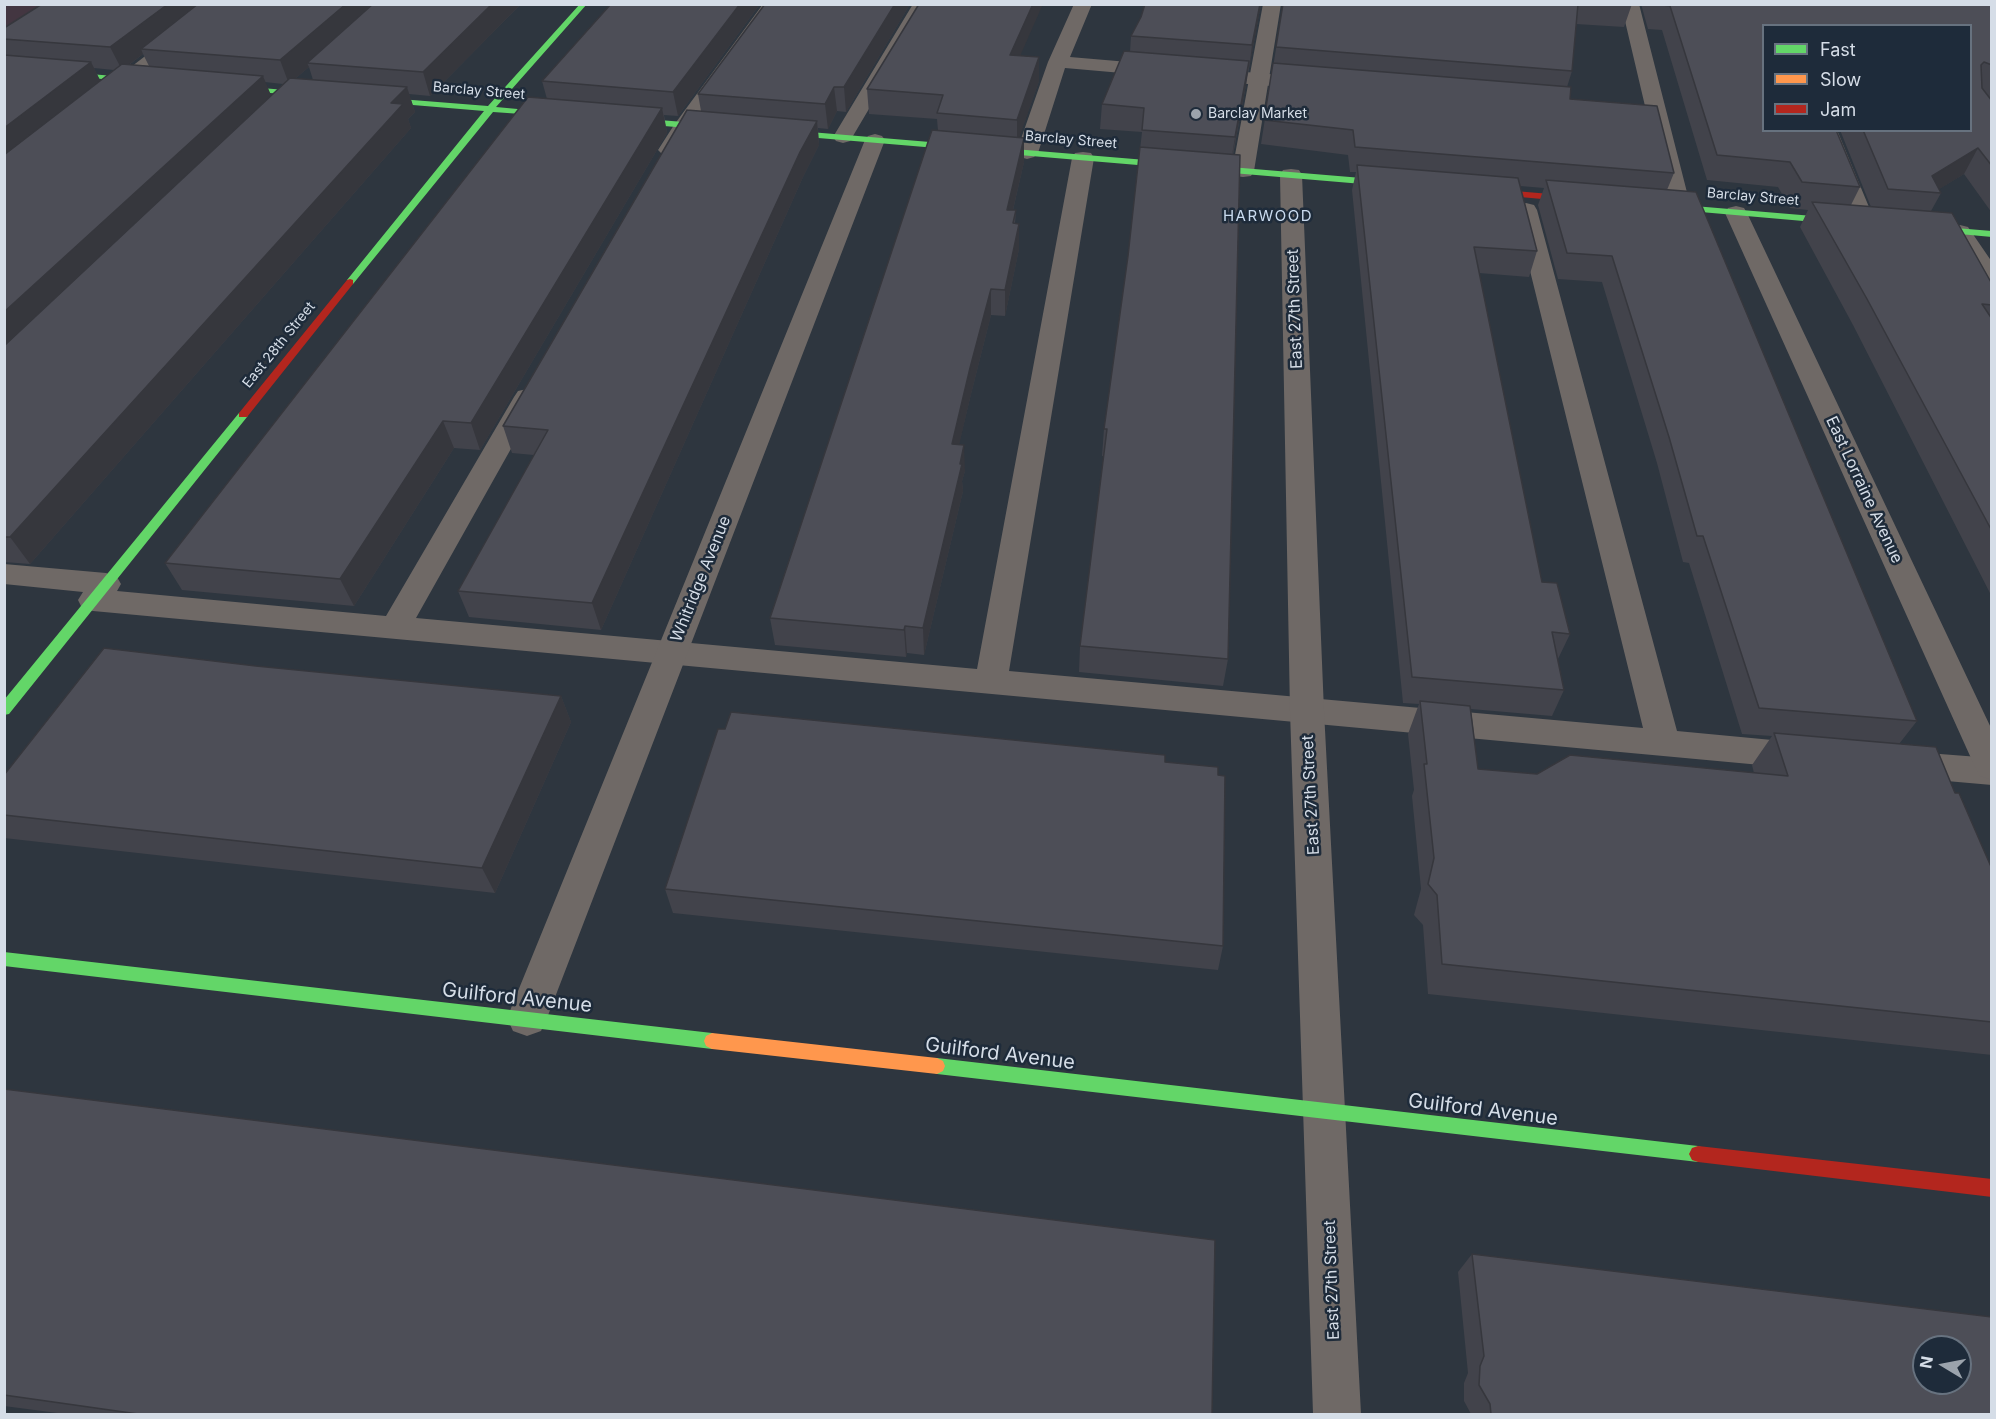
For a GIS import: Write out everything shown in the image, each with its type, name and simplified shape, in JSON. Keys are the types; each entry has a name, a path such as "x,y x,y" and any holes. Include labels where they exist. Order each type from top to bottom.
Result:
{"street":[{"path":"94,105 225,4"},
{"name":"East 28th Street","path":"4,710 491,109 584,4"},
{"path":"660,166 684,125 773,4"},
{"path":"843,137 922,4"},
{"path":"1027,153 1058,62 1083,4"},
{"path":"1244,171 1272,4"},
{"path":"1630,4 1680,208"},
{"path":"1058,62 1330,85"},
{"path":"4,69 160,82"},
{"path":"277,109 319,70"},
{"name":"Barclay Street","path":"204,85 578,116"},
{"path":"1633,109 1656,111"},
{"path":"602,118 741,129"},
{"name":"Barclay Street","path":"763,131 1409,185"},
{"path":"1827,132 1871,224"},
{"name":"Whitridge Avenue","path":"527,1018 875,140"},
{"path":"991,682 1083,158"},
{"name":"East 27th Street","path":"1291,175 1307,711 1326,1112 1337,1414"},
{"path":"1466,190 1601,201"},
{"path":"1522,195 1662,743"},
{"name":"Barclay Street","path":"1646,205 1871,224"},
{"name":"East Lorraine Avenue","path":"1736,213 1992,767"},
{"path":"1901,226 1992,234"},
{"path":"1960,232 1992,281"},
{"path":"395,627 537,381"},
{"path":"4,574 99,592 395,627 1839,759"},
{"path":"1874,762 1992,772"},
{"name":"Guilford Avenue","path":"4,959 1992,1188"}],"shaded area":[{"path":"5,5 55,5 5,38"}],"building":[{"path":"42,4 168,4 110,47 4,39 4,28"},
{"path":"198,4 346,4 280,60 141,49"},
{"path":"373,4 492,4 423,72 307,63"},
{"path":"611,4 740,4 673,92 542,81"},
{"path":"765,4 895,4 844,87 834,87 825,104 698,94"},
{"path":"919,4 1033,4 1010,55 1039,57 1017,120 937,113 943,95 867,89"},
{"path":"1145,4 1260,4 1252,45 1131,36"},
{"path":"1283,4 1578,4 1572,71 1276,47"},
{"path":"1656,4 1992,4 1992,65 1984,62 1981,65 1982,88 1992,101 1992,166 1978,148 1932,176 1941,193 1888,189 1864,132 1972,132 1972,24 1762,24 1762,132 1837,132 1860,187 1802,182 1790,162 1717,155 1670,6"},
{"path":"1124,51 1249,61 1235,137 1142,130 1144,108 1102,104"},
{"path":"4,55 91,62 4,128"},
{"path":"1273,63 1571,87 1570,99 1657,106 1674,173 1355,147 1353,130 1264,120"},
{"path":"122,64 263,76 4,312 4,155"},
{"path":"290,78 407,87 391,103 403,104 10,537 4,537 4,346"},
{"path":"528,97 662,108 471,423 443,421 340,579 165,563"},
{"path":"687,110 817,121 800,152 592,603 458,591 548,430 503,426"},
{"path":"932,130 1024,138 1007,210 1016,210 1013,223 1019,224 1005,290 991,289 970,368 952,444 964,445 960,464 962,464 923,628 905,626 904,630 770,618"},
{"path":"1140,147 1240,155 1228,659 1080,646 1107,429 1104,429 1128,256"},
{"path":"1357,165 1518,178 1537,251 1474,247 1542,582 1557,583 1570,634 1552,632 1564,690 1412,677"},
{"path":"1546,180 1696,192 1917,721 1759,708 1703,536 1697,536 1669,437 1612,256 1567,253"},
{"path":"1812,202 1952,213 1992,284 1992,305 1982,304 1992,319 1992,531 1867,299"},
{"path":"104,648 256,666 561,696 482,868 4,815 4,775"},
{"path":"1420,701 1470,706 1478,769 1537,774 1570,755 1788,776 1774,733 1936,747 1955,793 1959,793 1992,869 1992,1022 1442,964 1437,895 1428,884 1434,858"},
{"path":"731,712 1165,755 1165,762 1218,767 1218,775 1225,776 1223,946 665,889 718,729 725,729"},
{"path":"4,1089 1215,1240 1212,1414 138,1414 4,1395"},
{"path":"1472,1254 1992,1317 1992,1414 1491,1414 1490,1404 1479,1385 1480,1366 1484,1356"}],"traffic: fast":[{"path":"350,282 510,85 584,4"},
{"path":"4,69 151,81"},
{"path":"223,87 561,115"},
{"path":"621,120 722,128"},
{"path":"774,132 1398,184"},
{"path":"1658,206 1849,222"},
{"path":"1919,228 1992,234"},
{"path":"4,710 243,415"},
{"path":"4,959 712,1041"},
{"path":"937,1066 1698,1154"}],"traffic: slow":[{"path":"712,1041 937,1066"}],"traffic: jam":[{"path":"1479,191 1586,200"},
{"path":"243,415 350,282"},
{"path":"1698,1154 1992,1188"}],"place":[{"name":"Barclay Market","path":"1196,114"}],"district":[{"name":"HARWOOD","path":"1268,216"}]}
